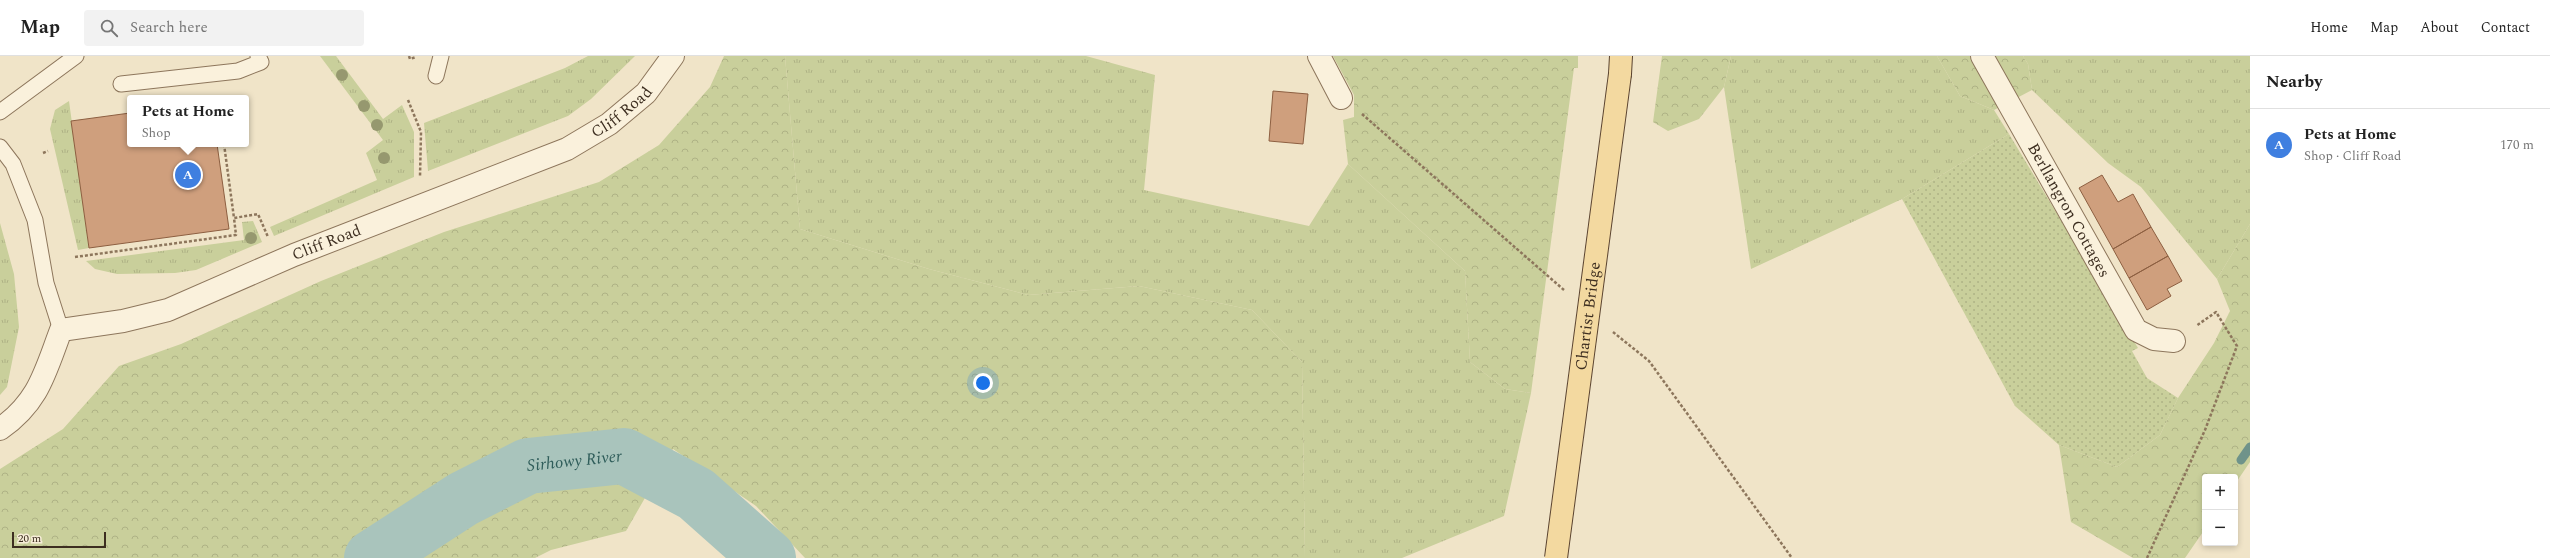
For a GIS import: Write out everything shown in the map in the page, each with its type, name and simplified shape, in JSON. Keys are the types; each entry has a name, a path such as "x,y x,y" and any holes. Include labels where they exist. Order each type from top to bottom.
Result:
{"main road":[{"name":"Chartist Bridge","path":"1556,558 1621,65"}],"street":[{"name":"Cliff Road","path":"61,330 123,322 168,310 294,256 566,149 609,124 646,93 673,56"},
{"name":"Berllangron Cottages","path":"1982,56 2136,330 2154,339 2174,341"},
{"path":"1325,58 1341,98"},
{"path":"0,429 14,420 34,397 61,330"}],"lane":[{"path":"0,112 76,56"},
{"path":"121,84 238,71 261,62 258,56"},
{"path":"436,76 442,56"},
{"path":"0,147 13,164 36,220 46,283 61,330"}],"path":[{"path":"409,56 410,59 417,56"},
{"path":"408,100 421,132 420,181"},
{"path":"75,257 236,235 224,147"},
{"path":"44,153 48,151"},
{"path":"234,218 258,214 271,244"},
{"path":"2147,558 2205,430 2237,346 2216,312 2174,341"}],"green space":[{"path":"320,56 336,56 383,119 402,105 414,132 414,177 274,236 270,227 377,180 366,153 383,140"},
{"path":"588,56 635,56 591,99 568,116 428,171 424,123 565,68"},
{"path":"724,56 785,56 800,229 929,269 1028,295 1139,286 1252,310 1302,362 1305,558 805,558 756,506 673,449 626,531 551,550 535,558 0,558 0,469 63,429 119,366 181,344 321,281 444,232 599,182 659,145 710,87"},
{"path":"785,56 1086,56 1155,75 1144,190 1309,226 1348,164 1465,271 1470,362 1505,389 1531,393 1504,516 1402,558 1305,558 1302,362 1252,310 1139,286 1028,295 929,269 800,229"},
{"path":"1333,56 1578,56 1578,68 1574,68 1531,393 1505,389 1470,362 1465,271 1348,164 1343,120 1354,117 1354,95"},
{"path":"1662,56 1731,56 1724,87 1699,119 1668,131 1653,122"},
{"path":"1731,56 1937,56 1960,96 1994,110 2009,134 1902,199 1751,269 1724,87"},
{"path":"1937,56 2023,56 2028,64 2032,90 1994,110 1960,96"},
{"path":"2023,56 2250,56 2250,224 2217,279 2141,187 2108,163 2032,90 2028,64"},
{"path":"69,101 89,248 78,250 50,129 55,110"},
{"path":"2009,134 2138,348 2132,351 2147,378 2178,398 2160,435 2117,467 2059,445 2015,406 1902,199"},
{"path":"253,221 262,242 196,270 175,273 117,274 95,269 86,261 244,240 242,222"},
{"path":"0,223 14,274 19,327 7,387 0,395"},
{"path":"2250,224 2250,462 2238,480 2238,474 2202,474 2202,533 2185,558 2133,558 2071,522 2059,445 2117,467 2160,435 2178,398 2214,343 2230,311 2217,279"}],"building":[{"path":"1273,91 1308,94 1303,144 1269,141"},
{"path":"127,113 127,147 217,147 229,229 89,248 71,121"},
{"path":"2102,175 2118,202 2133,194 2151,227 2113,249 2079,188"},
{"path":"2151,227 2168,256 2129,278 2113,249"},
{"path":"2168,256 2182,281 2167,289 2171,296 2147,310 2129,278"}],"waterway":[{"path":"2241,460 2250,447"},
{"name":"Sirhowy River","path":"372,558 463,499 528,466 624,456 696,494 768,558"}],"place":[{"name":"Pets at Home","path":"188,175"}]}
